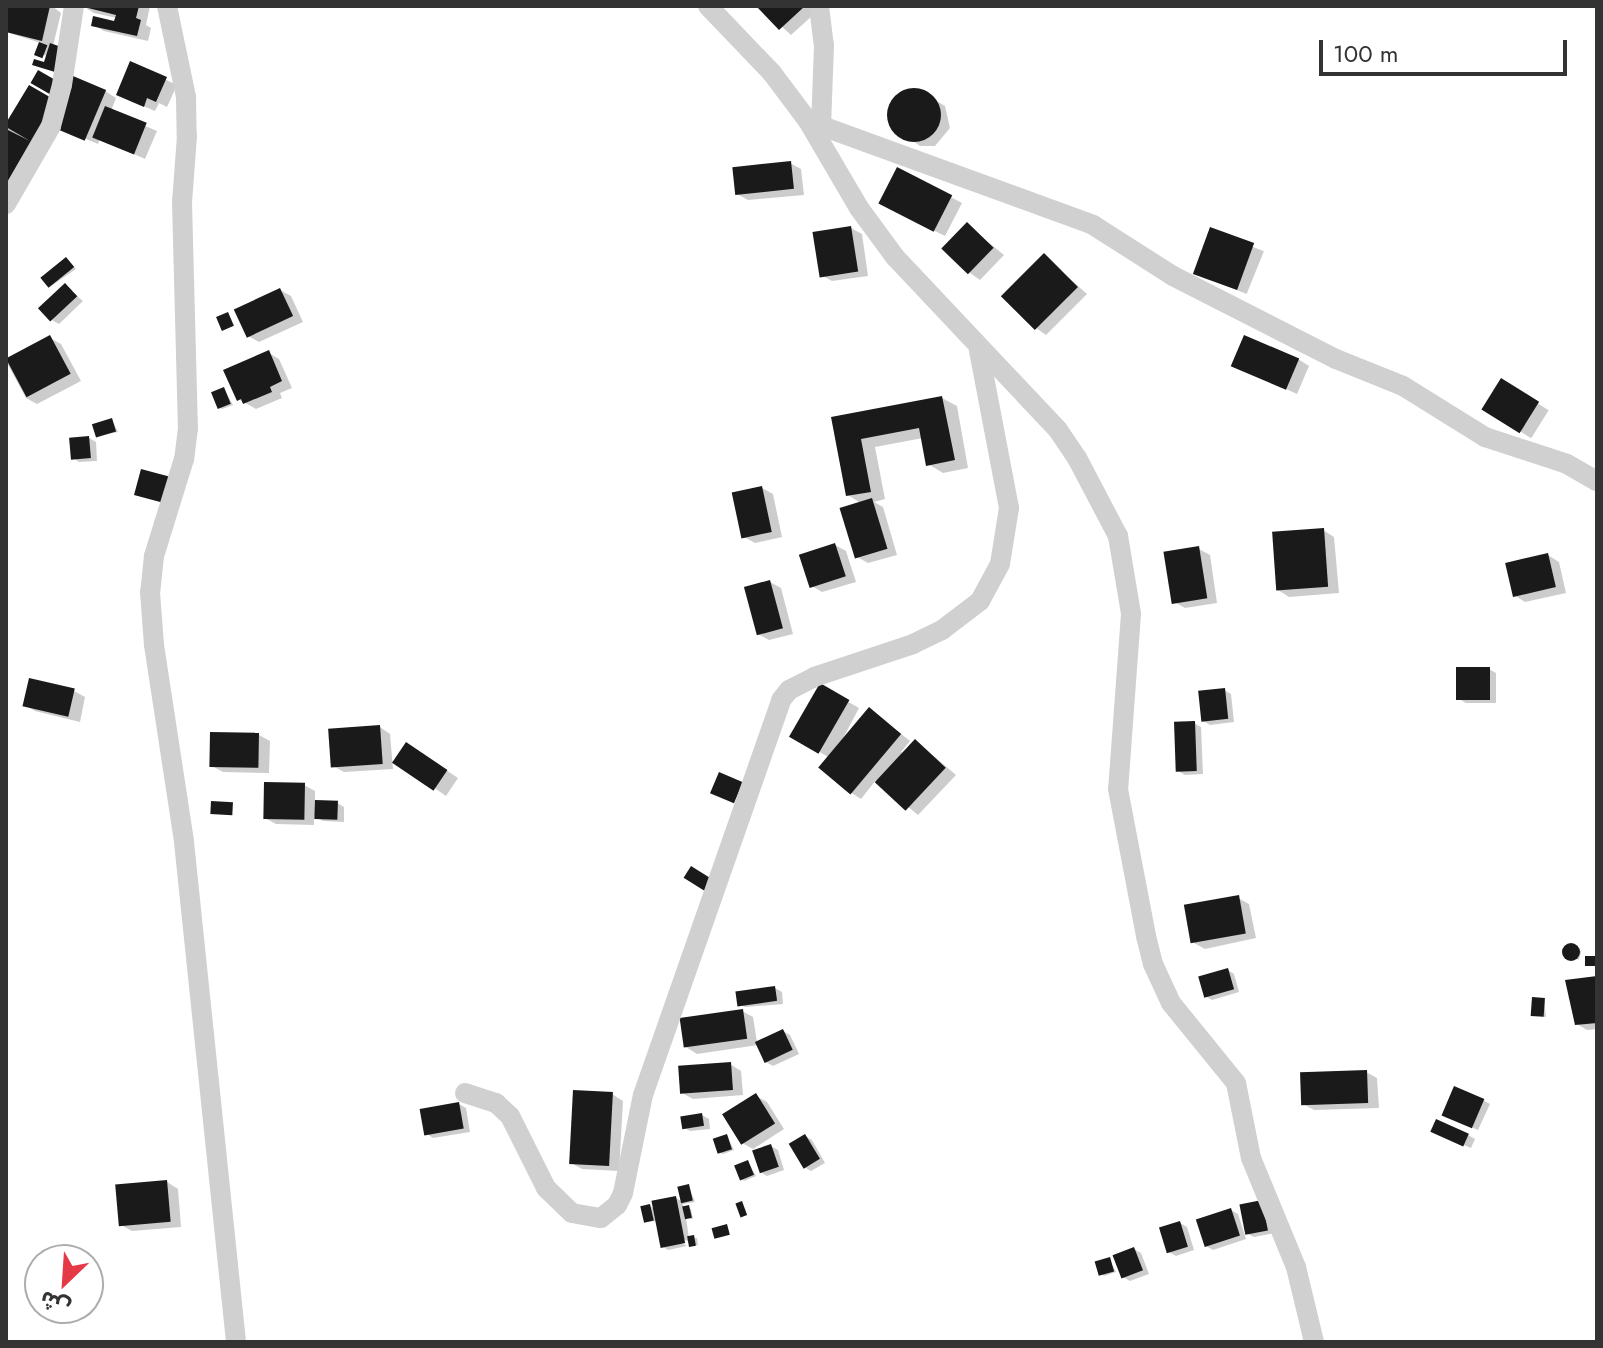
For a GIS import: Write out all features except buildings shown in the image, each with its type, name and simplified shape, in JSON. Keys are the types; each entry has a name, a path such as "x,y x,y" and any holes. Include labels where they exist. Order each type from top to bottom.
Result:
{"street":[{"path":"6,204 51,126 74,6"},
{"path":"167,6 186,97 187,136 182,202 188,428 184,459 154,556 150,592 154,645 184,842 236,1342"},
{"path":"708,6 772,73 814,123 859,208 895,257 979,350 1058,430 1077,458 1118,536 1131,614 1118,789 1153,964 1177,1012 1236,1083 1251,1158 1296,1267 1314,1342"},
{"path":"814,123 824,45 819,6"},
{"path":"814,123 1093,225 1173,276 1336,359 1403,386 1485,437 1567,464 1597,481"},
{"path":"465,1093 496,1103 510,1116 546,1188 572,1213 601,1218 617,1205 623,1193 643,1095 781,700 789,690 814,677 913,644 942,630 980,601 1000,564 1009,508 979,350"}]}
